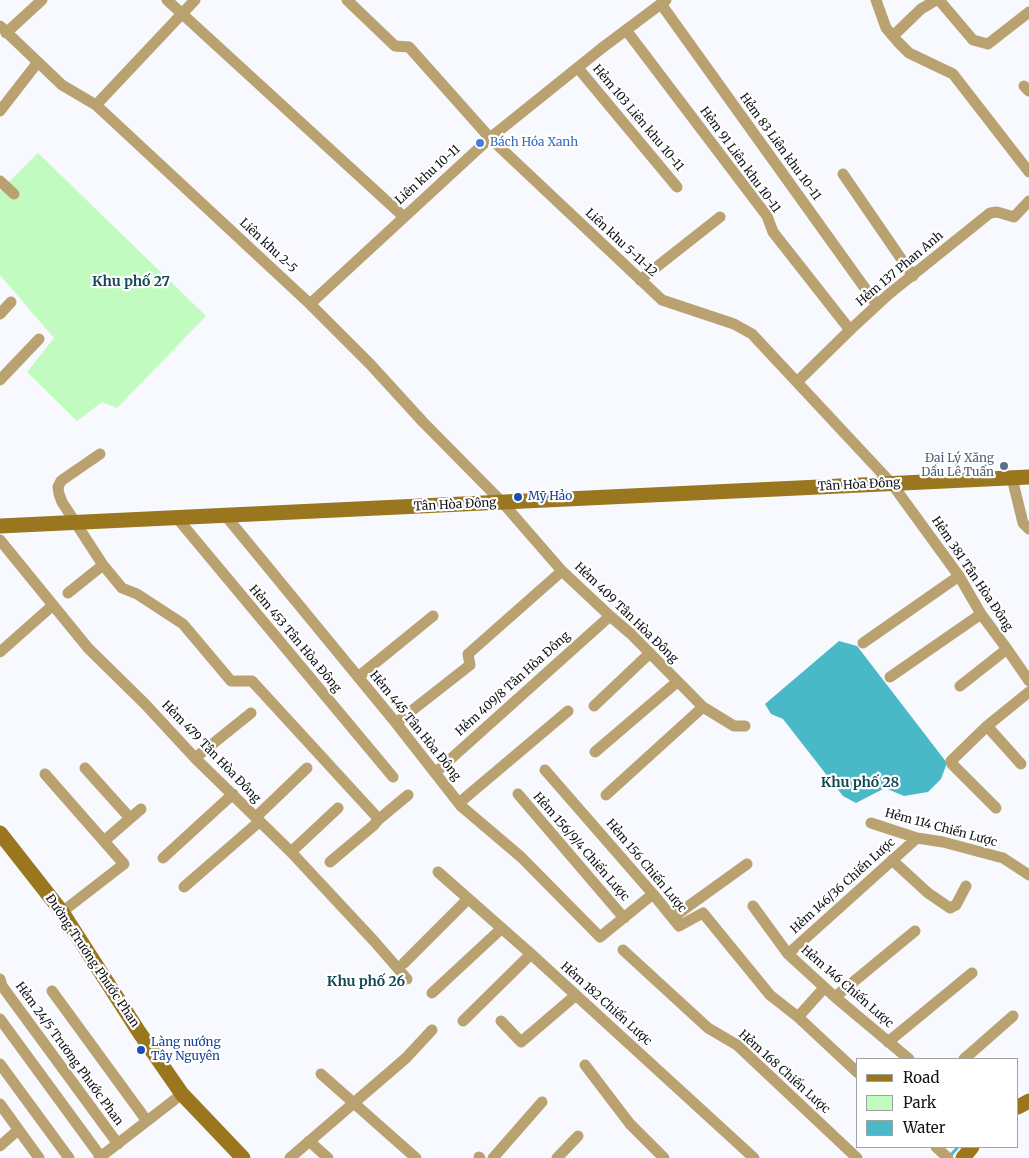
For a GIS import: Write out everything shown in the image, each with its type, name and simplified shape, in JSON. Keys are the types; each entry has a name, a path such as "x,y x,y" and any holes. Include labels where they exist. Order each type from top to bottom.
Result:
{"street":[{"path":"3,29 42,0"},
{"path":"167,0 404,217"},
{"path":"96,105 195,0"},
{"name":"Liên khu 5-11-12","path":"347,0 395,46 409,47 490,138 662,300 734,324 752,334 892,484"},
{"path":"876,0 886,28 893,36 909,53 953,74 1029,172"},
{"path":"893,36 921,9 937,0 973,40 988,44 1029,12"},
{"name":"Liên khu 10-11","path":"310,304 490,138 664,2"},
{"name":"Hẻm 83 Liên khu 10-11","path":"664,2 877,305"},
{"name":"Liên khu 2-5","path":"3,29 62,86 96,105 310,304 502,502"},
{"name":"Hẻm 91 Liên khu 10-11","path":"626,30 767,216 773,232 850,330"},
{"path":"0,111 38,62"},
{"name":"Hẻm 103 Liên khu 10-11","path":"578,68 677,187"},
{"path":"843,174 913,276"},
{"path":"0,181 14,194"},
{"name":"Hẻm 137 Phan Anh","path":"797,382 877,305 990,213 1004,213 1014,217 1027,208"},
{"path":"640,280 720,216"},
{"path":"0,314 11,302"},
{"path":"0,380 39,339"},
{"path":"100,454 61,481 58,487 59,494 74,522 103,565 122,588 136,594 183,624 230,681 252,681 378,820"},
{"name":"Tân Hòa Đông","path":"0,526 1029,477"},
{"path":"1012,478 1023,523 1029,529"},
{"name":"Hẻm 381 Tân Hòa Đông","path":"892,484 959,576 981,614 1029,681"},
{"name":"Hẻm 409 Tân Hòa Đông","path":"502,502 562,571 631,634 677,682 703,706 734,726 744,726"},
{"name":"Hẻm 445 Tân Hòa Đông","path":"224,515 358,676 461,806 521,858 600,937 624,918"},
{"name":"Hẻm 453 Tân Hòa Đông","path":"177,518 393,777"},
{"name":"Hẻm 479 Tân Hòa Đông","path":"0,540 88,648 145,704 195,758 291,852 374,941 406,979"},
{"path":"68,593 103,565"},
{"path":"396,723 470,665 468,654 562,571"},
{"path":"863,643 959,576"},
{"path":"0,652 52,606"},
{"path":"890,677 981,614"},
{"path":"358,676 433,616"},
{"name":"Hẻm 409/8 Tân Hòa Đông","path":"435,773 610,616"},
{"path":"960,686 1007,649"},
{"path":"594,706 650,654"},
{"path":"595,752 677,682"},
{"path":"996,808 952,764 952,759 987,726 1029,692"},
{"path":"606,795 703,706"},
{"path":"459,803 568,711"},
{"path":"195,758 251,713"},
{"path":"987,726 1021,764"},
{"path":"85,768 130,818"},
{"path":"184,887 258,819 307,768"},
{"name":"Hẻm 156 Chiến Lược","path":"545,770 679,926 703,913 770,995 798,1017 856,1071"},
{"path":"44,774 124,864 62,912"},
{"path":"163,858 233,794"},
{"name":"Hẻm 156/9/4 Chiến Lược","path":"518,794 624,918"},
{"path":"330,862 408,795"},
{"path":"291,852 338,808"},
{"path":"104,841 141,809"},
{"name":"Hẻm 114 Chiến Lược","path":"871,823 917,838 943,842 1003,858 1029,875"},
{"name":"Đường Trương Phước Phan","path":"0,835 62,912 139,1032 182,1094 242,1158"},
{"name":"Hẻm 146/36 Chiến Lược","path":"788,954 917,838"},
{"path":"892,860 928,893 950,908 956,905 966,886"},
{"path":"674,919 679,912 747,864"},
{"name":"Hẻm 182 Chiến Lược","path":"438,872 531,954 754,1158"},
{"path":"624,918 653,894"},
{"path":"404,963 468,899"},
{"name":"Hẻm 146 Chiến Lược","path":"753,906 788,954 834,997 908,1058"},
{"path":"432,993 501,929"},
{"path":"834,997 915,931"},
{"name":"Hẻm 168 Chiến Lược","path":"623,950 708,1028 738,1045 857,1158"},
{"path":"463,1021 531,954"},
{"path":"888,1042 972,973"},
{"name":"Hẻm 24/5 Trương Phước Phan","path":"0,979 2,986 118,1144"},
{"path":"798,1017 824,988"},
{"path":"52,991 147,1121"},
{"path":"501,1021 521,1042 576,995"},
{"path":"965,1058 1013,1016"},
{"path":"0,1019 100,1157 182,1094"},
{"path":"290,1158 406,1058 432,1030"},
{"path":"0,1064 70,1158"},
{"path":"584,1065 630,1124 664,1158"},
{"path":"321,1074 416,1158"},
{"path":"492,1158 542,1102"},
{"path":"0,1104 39,1158"},
{"path":"0,1146 18,1130"},
{"path":"557,1158 578,1136"},
{"path":"309,1141 328,1158"},
{"path":"937,1148 947,1157"},
{"path":"962,1158 971,1148"}],"green space":[{"path":"38,153 206,316 117,408 102,402 77,421 27,372 54,338 0,275 0,191"}],"water":[{"path":"839,641 857,646 947,763 941,779 928,792 904,796 885,788 856,803 843,796 783,719 771,714 765,704"}],"waterway":[{"path":"950,1156 957,1148"}],"place":[{"name":"Bách Hóa Xanh","path":"480,143"},
{"name":"Đại Lý Xăng Dầu Lê Tuấn","path":"1004,466"},
{"name":"Mỹ Hảo","path":"518,497"},
{"name":"Làng nướng Tây Nguyên","path":"141,1050"}],"district":[{"name":"Khu phố 27","path":"131,282"},
{"name":"Khu phố 28","path":"860,783"},
{"name":"Khu phố 26","path":"366,982"}]}
